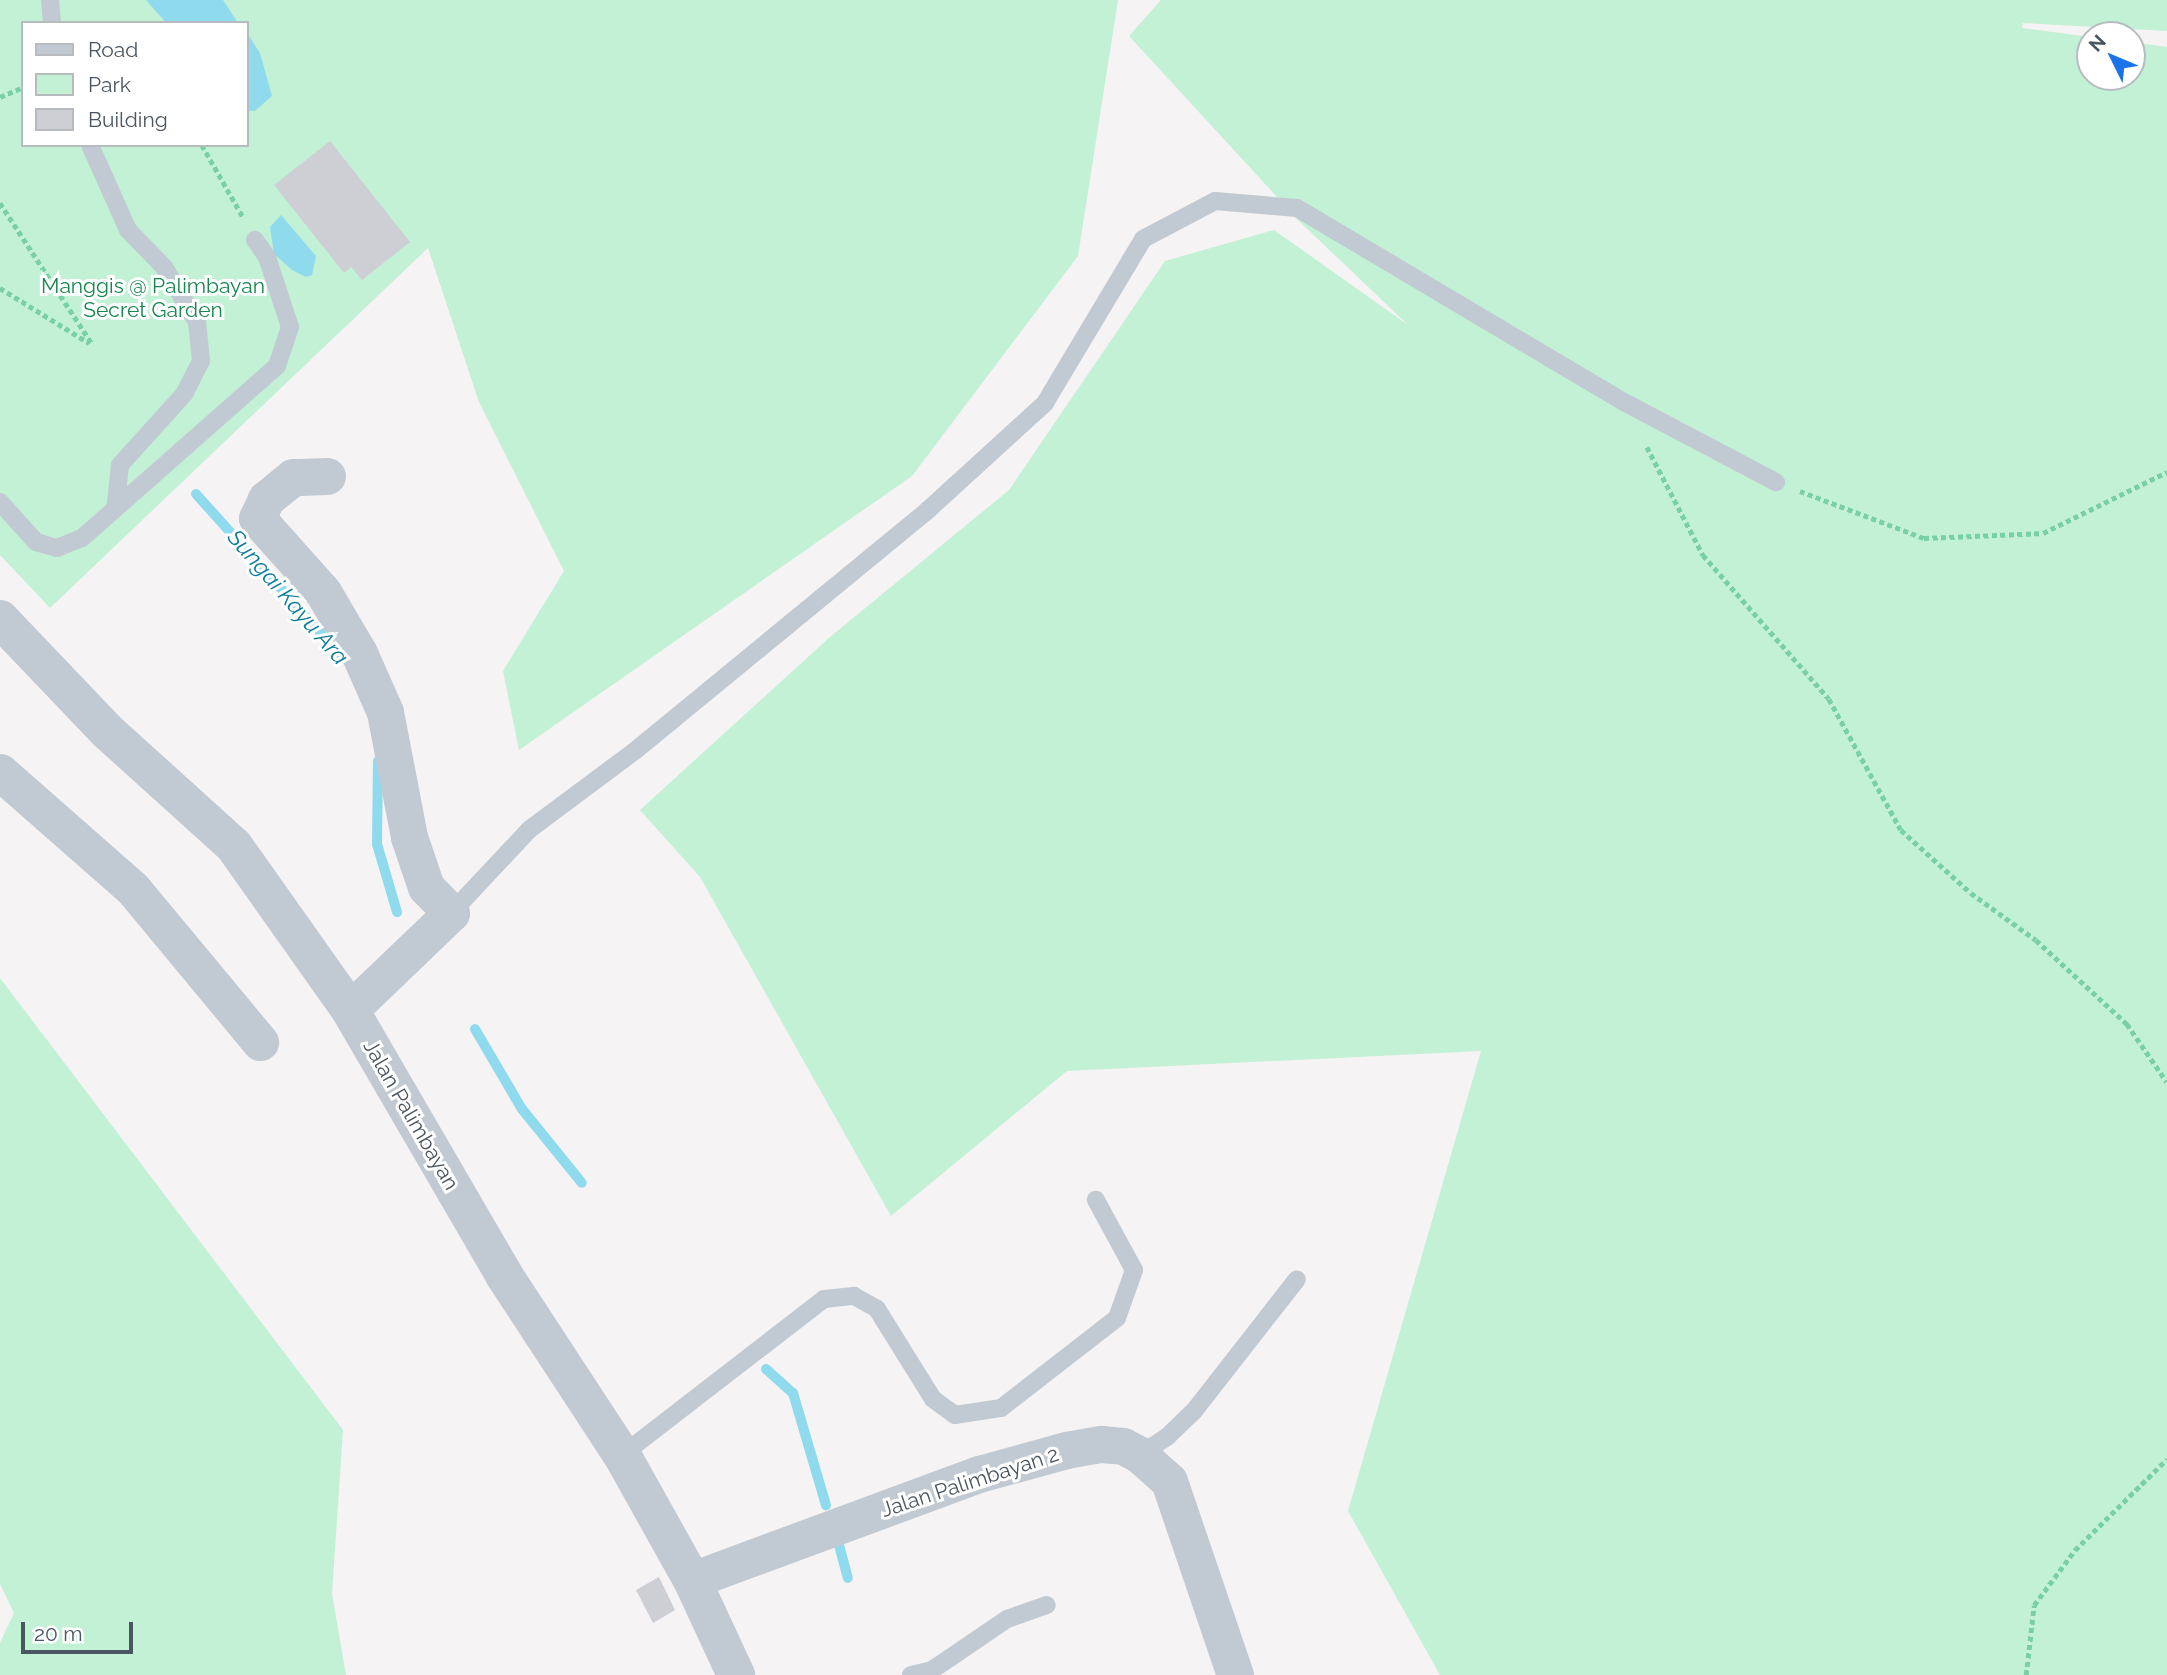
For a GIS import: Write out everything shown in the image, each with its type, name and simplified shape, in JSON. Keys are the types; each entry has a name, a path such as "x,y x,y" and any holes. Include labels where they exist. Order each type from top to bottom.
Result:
{"street":[{"path":"327,476 293,477 266,499 257,518 323,593 359,653 385,712 409,837 426,887 451,913 350,1010"},
{"name":"Jalan Palimbayan","path":"0,619 108,733 234,846 350,1010 504,1275 622,1455 692,1580 736,1675"},
{"path":"0,772 133,890 260,1042"},
{"name":"Jalan Palimbayan 2","path":"692,1580 1017,1464 1101,1444 1123,1446 1140,1455 1169,1481 1235,1675"}],"lane":[{"path":"50,0 52,21"},
{"path":"91,147 128,230 164,267 197,322 201,361 185,393 120,466 116,504"},
{"path":"451,913 530,829 636,750 906,528 1045,403 1143,239 1215,201 1297,208 1624,402 1776,482"},
{"path":"0,502 36,542 57,548 82,538 116,504 277,366 290,327 267,257 255,240"},
{"path":"622,1455 824,1298 854,1296 877,1309 933,1399 956,1415 1001,1409 1117,1318 1134,1270 1096,1200"},
{"path":"1140,1455 1168,1436 1194,1411 1297,1279"},
{"path":"911,1675 932,1670 1007,1619 1047,1605"}],"path":[{"path":"0,97 21,88"},
{"path":"203,147 255,240"},
{"path":"0,203 93,345 0,288"},
{"path":"1624,402 1703,555 1829,699 1900,830 1971,893 2036,940 2127,1024 2167,1082"},
{"path":"1776,482 1924,538 2043,533 2167,472"},
{"path":"2026,1675 2034,1605 2075,1550 2167,1459"}],"green space":[{"name":"Manggis @ Palimbayan Secret Garden","path":"0,0 1118,0 1078,256 912,476 519,750 503,671 564,571 479,402 428,248 50,608 0,555"},
{"path":"1161,0 2167,0 2167,31 2146,30 2146,21 2076,21 2076,26 2023,23 2022,28 2076,35 2076,91 2146,91 2146,44 2167,47 2167,1675 1440,1675 1348,1511 1481,1051 1067,1071 891,1216 700,877 640,810 830,637 1009,490 1165,261 1274,230 1408,325 1299,221 1129,36"},
{"path":"0,978 343,1430 332,1594 346,1675 0,1675 0,1643 14,1613 0,1584"}],"water":[{"path":"146,0 223,0 237,21 164,21"},
{"path":"248,35 260,53 272,96 255,111 248,111"},
{"path":"281,215 316,256 312,275 306,277 292,270 274,254 270,227"}],"building":[{"path":"330,141 410,242 362,280 351,267 344,273 274,185"},
{"path":"659,1577 675,1610 653,1623 636,1590"}],"waterway":[{"name":"Sungai Kayu Ara","path":"196,494 339,653"},
{"name":"Sungai Kayu Ara","path":"378,761 377,844 397,912"},
{"name":"Sungai Kayu Ara","path":"475,1029 522,1109 582,1183"},
{"name":"Sungai Kayu Ara","path":"766,1369 793,1393 826,1505"},
{"name":"Sungai Kayu Ara","path":"839,1545 848,1578"}]}
